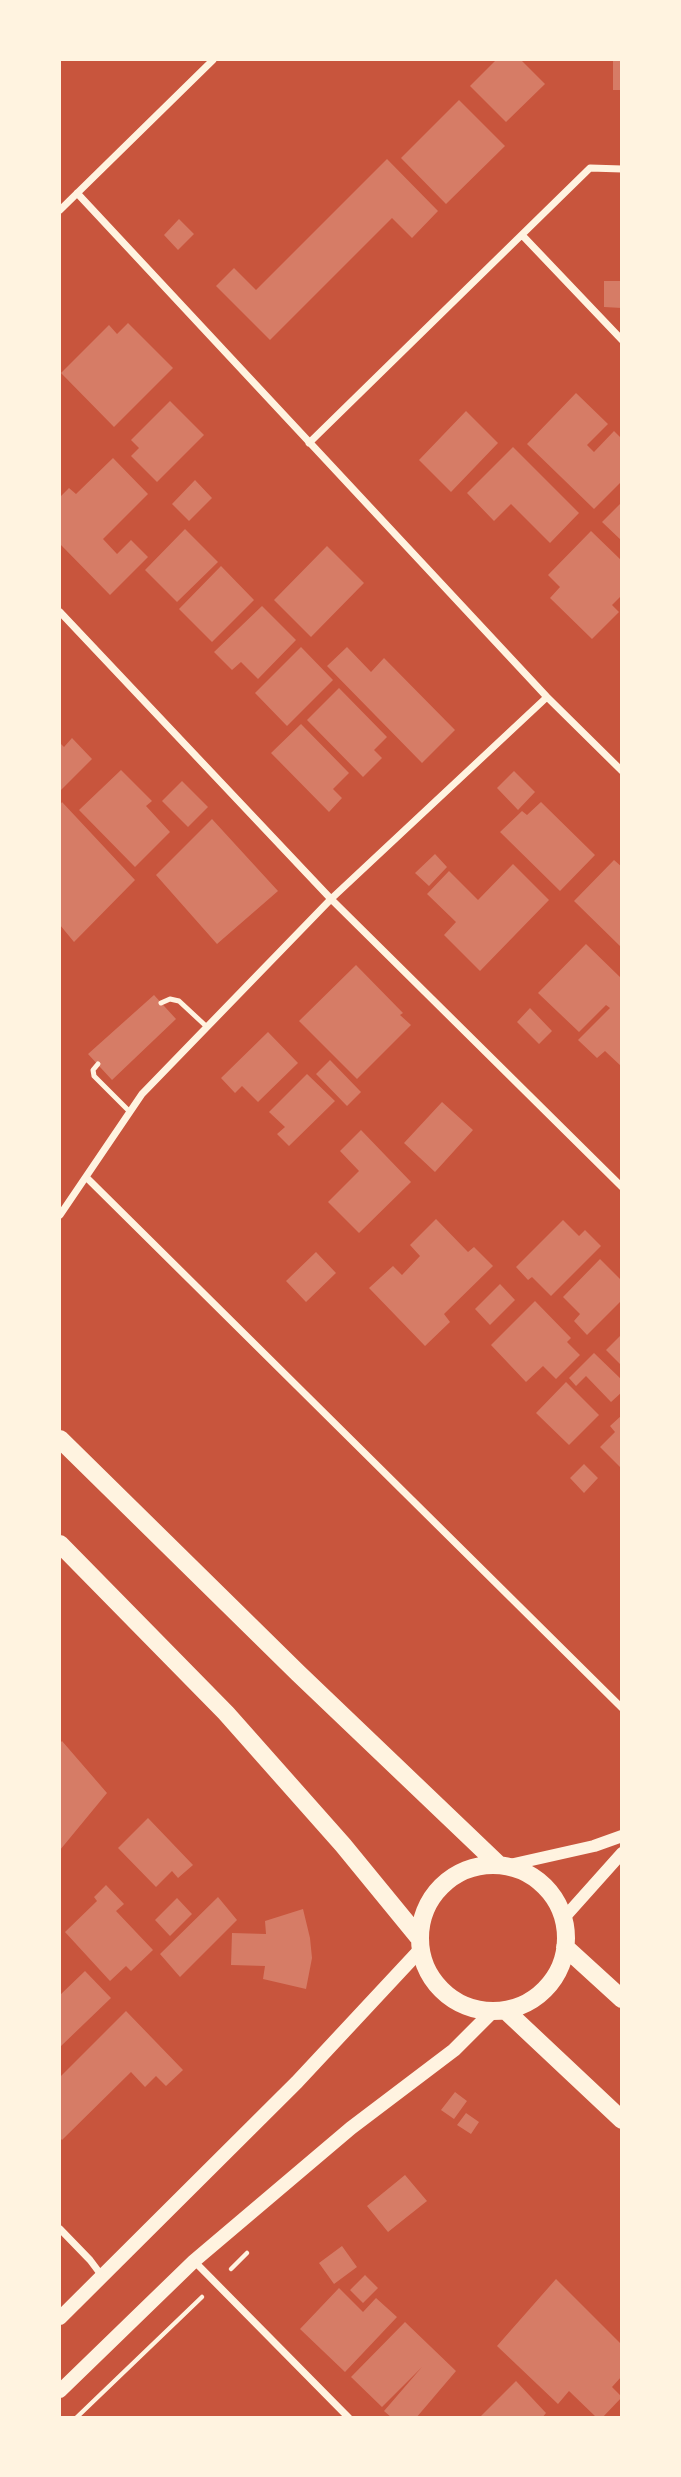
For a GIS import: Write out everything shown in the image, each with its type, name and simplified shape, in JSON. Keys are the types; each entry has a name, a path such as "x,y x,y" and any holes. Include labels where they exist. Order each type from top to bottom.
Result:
{"main road":[{"path":"60,1439 288,1664 502,1865"},
{"path":"60,1544 226,1713 343,1845 420,1944"},
{"path":"502,1865 525,1872 542,1884 556,1900 564,1919 565,1947 561,1965 539,1995 523,2005 499,2011 459,2003 445,1994 433,1981 425,1966 420,1944 423,1915 435,1893 452,1877 475,1867 502,1865"},
{"path":"60,2318 297,2082 420,1944"},
{"path":"565,1947 621,1999"},
{"path":"499,2011 621,2120"},
{"path":"60,2391 194,2261 351,2128 454,2050 499,2011"}],"street":[{"path":"60,210 213,60"},
{"path":"309,443 590,169 621,169"},
{"path":"77,193 547,697 621,771"},
{"path":"522,235 621,340"},
{"path":"60,612 331,899 621,1187"},
{"path":"60,1215 62,1204 86,1177 142,1094 331,899 547,697"},
{"path":"86,1177 621,1708"},
{"path":"502,1865 594,1846 621,1836"},
{"path":"564,1919 621,1853"},
{"path":"60,2229 102,2276"},
{"path":"194,2261 349,2417"}],"lane":[{"path":"161,1003 170,999 179,1001 207,1027"},
{"path":"98,1064 93,1070 94,1076 129,1111"}],"building":[{"path":"496,60 521,60 545,84 506,122 470,86"},
{"path":"613,60 622,60 622,90 613,90"},
{"path":"459,100 505,146 446,204 401,158"},
{"path":"387,159 438,211 412,238 392,218 270,340 216,286 234,268 256,290"},
{"path":"179,219 194,234 178,250 164,235"},
{"path":"604,281 622,281 622,308 604,307"},
{"path":"128,323 173,368 114,427 61,373 109,325 117,334"},
{"path":"576,393 608,424 587,445 594,452 614,431 622,439 622,481 594,509 527,444"},
{"path":"170,401 204,435 157,482 131,456 139,448 131,440"},
{"path":"466,411 498,443 451,492 419,460"},
{"path":"513,447 579,513 550,543 511,504 494,521 467,493"},
{"path":"113,458 148,494 103,539 117,554 131,540 148,557 110,595 60,544 60,497 69,488 76,494"},
{"path":"195,480 212,498 189,521 172,504"},
{"path":"622,502 622,541 602,522"},
{"path":"185,529 218,562 177,602 145,570"},
{"path":"591,531 622,561 622,595 612,605 619,612 592,639 550,598 560,587 548,575"},
{"path":"327,546 364,583 311,637 274,600"},
{"path":"221,566 254,600 212,642 179,609"},
{"path":"262,606 296,640 258,679 241,662 232,670 214,652"},
{"path":"301,647 333,680 287,726 255,693"},
{"path":"347,647 371,672 384,658 455,730 422,763 327,666"},
{"path":"339,688 387,737 374,750 382,758 363,777 307,720"},
{"path":"301,724 349,773 333,789 342,798 329,812 271,753"},
{"path":"72,738 92,759 60,791 60,743 64,747"},
{"path":"121,770 152,801 146,806 170,832 135,867 79,810"},
{"path":"514,771 535,792 518,810 497,788"},
{"path":"182,781 208,807 188,827 162,801"},
{"path":"62,802 135,880 74,942 60,925"},
{"path":"541,802 595,855 560,891 500,832 522,811 527,815"},
{"path":"212,819 278,891 217,944 156,875"},
{"path":"435,854 447,867 429,886 415,873"},
{"path":"614,860 622,867 622,948 574,901"},
{"path":"513,864 549,900 480,971 444,935 456,922 427,894 449,871 478,900"},
{"path":"586,944 622,979 622,1067 605,1051 597,1058 578,1040 610,1008 606,1005 579,1032 538,993"},
{"path":"356,965 403,1013 400,1015 411,1025 357,1079 299,1021"},
{"path":"154,995 176,1019 112,1080 88,1054"},
{"path":"530,1008 552,1031 539,1044 517,1022"},
{"path":"268,1032 298,1063 258,1102 242,1086 235,1093 221,1078"},
{"path":"330,1060 361,1092 347,1106 316,1074"},
{"path":"307,1074 335,1101 289,1146 277,1134 285,1127 269,1112"},
{"path":"442,1102 473,1130 435,1172 404,1143"},
{"path":"361,1130 411,1182 359,1233 328,1202 359,1171 340,1151"},
{"path":"436,1219 468,1252 474,1247 493,1266 444,1314 450,1322 425,1346 369,1288 393,1266 402,1275 420,1256 410,1245"},
{"path":"563,1220 579,1236 585,1230 601,1246 551,1296 532,1277 528,1280 516,1267"},
{"path":"316,1252 336,1273 306,1302 286,1281"},
{"path":"600,1259 622,1281 622,1300 587,1335 574,1321 580,1314 563,1297"},
{"path":"500,1284 515,1300 490,1325 475,1309"},
{"path":"535,1301 571,1338 567,1342 580,1355 556,1379 543,1366 526,1382 491,1345"},
{"path":"622,1334 622,1366 606,1350"},
{"path":"594,1353 622,1380 622,1392 611,1402 586,1376 576,1386 569,1378"},
{"path":"566,1382 599,1415 569,1445 536,1413"},
{"path":"622,1415 622,1469 600,1447 615,1432 610,1426"},
{"path":"584,1464 598,1478 584,1493 570,1478"},
{"path":"62,1741 107,1793 60,1850 60,1743"},
{"path":"148,1818 193,1865 178,1878 172,1871 156,1887 118,1848"},
{"path":"106,1885 124,1904 116,1911 153,1950 131,1971 126,1966 110,1981 65,1932 97,1901 94,1897"},
{"path":"218,1897 237,1920 180,1977 160,1954"},
{"path":"177,1898 192,1914 170,1936 155,1920"},
{"path":"303,1909 312,1958 306,1989 263,1979 265,1966 231,1965 232,1933 266,1934 265,1921"},
{"path":"85,1971 111,1998 60,2047 60,1995"},
{"path":"126,2011 183,2070 166,2086 156,2076 145,2087 131,2072 62,2140 60,2077"},
{"path":"455,2092 467,2101 454,2119 441,2110"},
{"path":"466,2113 479,2122 471,2134 457,2125"},
{"path":"405,2175 427,2201 388,2232 367,2206"},
{"path":"342,2246 357,2267 334,2284 319,2263"},
{"path":"365,2275 378,2288 363,2303 350,2290"},
{"path":"556,2279 622,2345 622,2376 612,2387 622,2397 602,2418 597,2418 569,2391 558,2404 497,2346"},
{"path":"339,2288 363,2312 376,2298 397,2317 345,2372 300,2329"},
{"path":"405,2322 456,2371 416,2418 392,2418 384,2411 422,2367 382,2407 351,2377"},
{"path":"516,2381 546,2413 542,2418 479,2418"}]}
